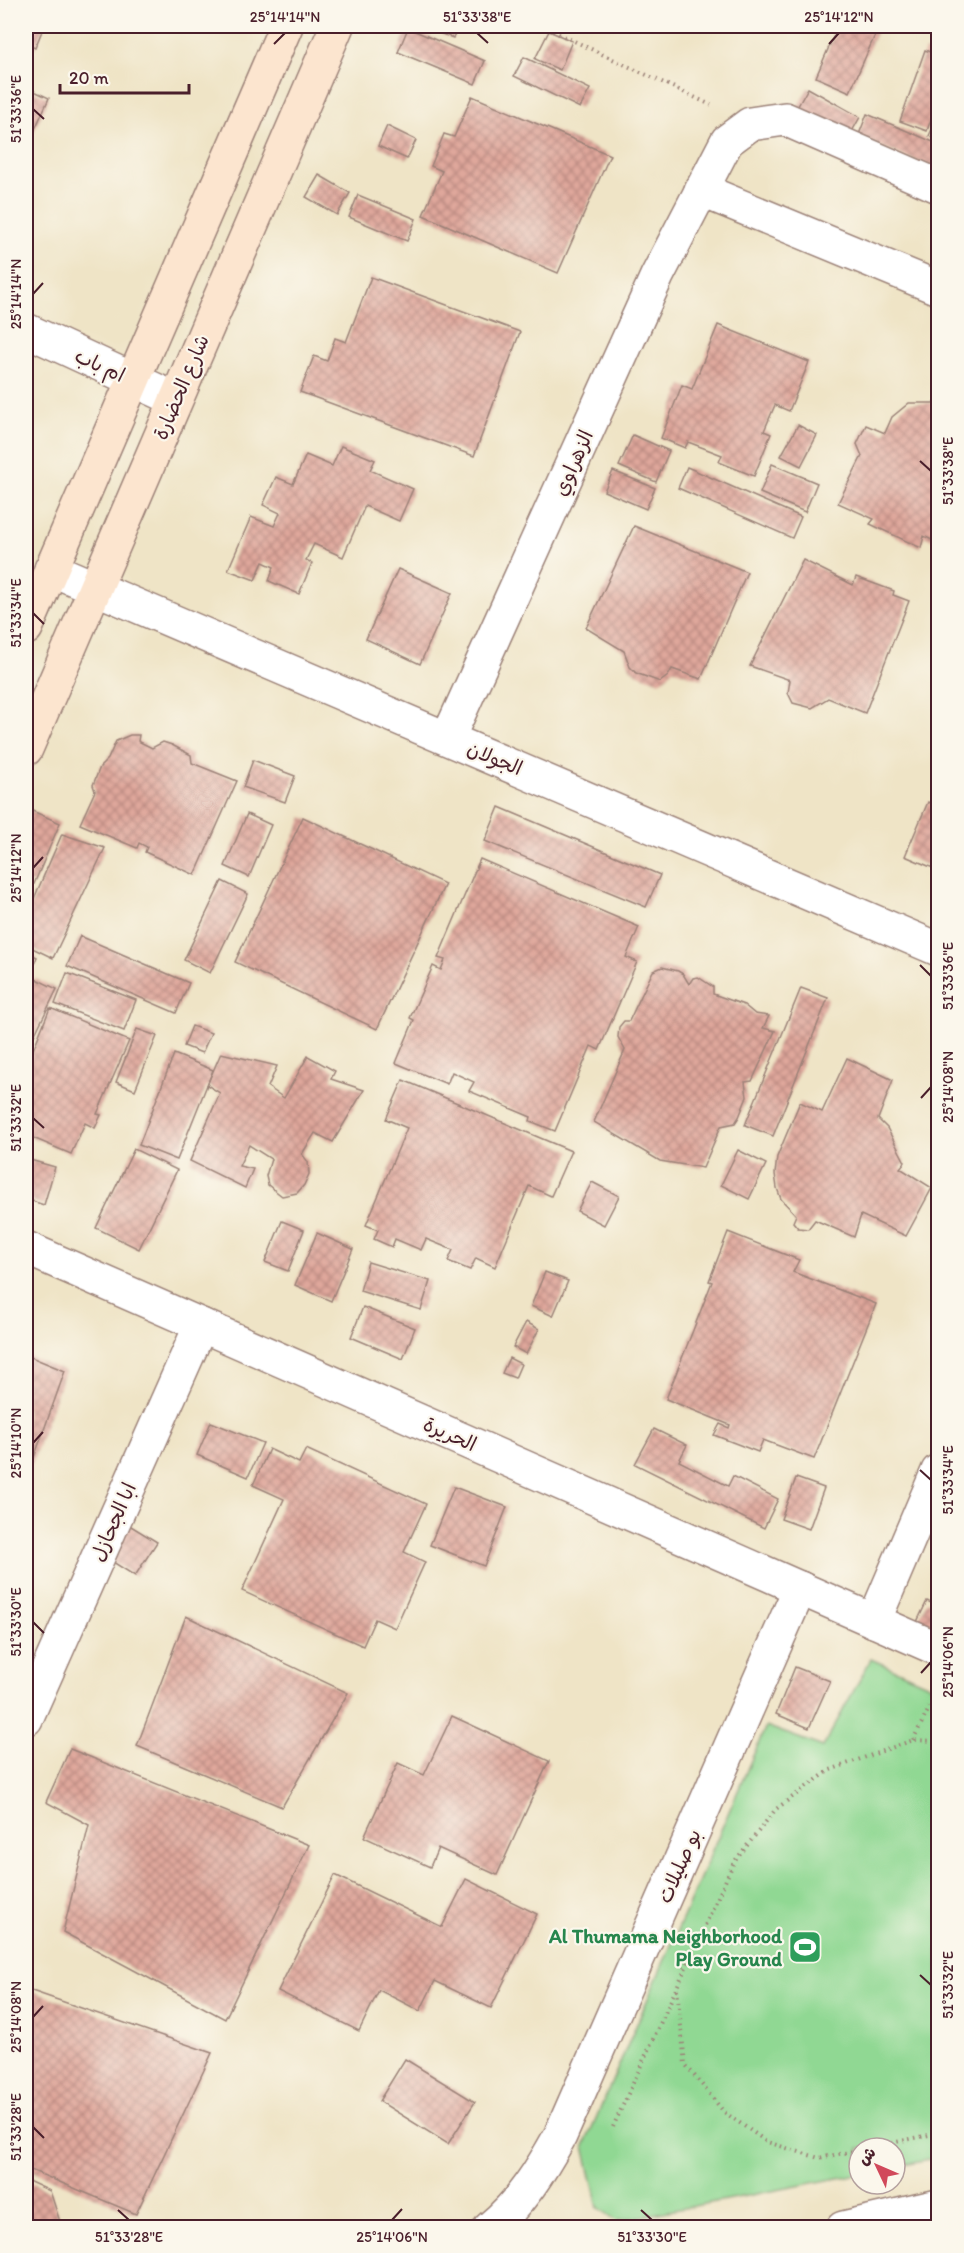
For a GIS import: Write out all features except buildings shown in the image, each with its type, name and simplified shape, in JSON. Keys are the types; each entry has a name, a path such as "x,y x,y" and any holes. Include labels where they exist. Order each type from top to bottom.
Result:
{"street":[{"path":"26,628 286,26"},
{"name":"شارع الحضارة","path":"26,749 337,26"},
{"name":"الزهراوي","path":"448,738 657,276 727,141 750,124 784,118 939,186"},
{"path":"702,190 939,288"},
{"name":"ام باب","path":"26,330 175,399"},
{"name":"الجولان","path":"51,569 939,949"},
{"name":"الحريرة","path":"26,1248 939,1649"},
{"name":"ابا الجحازل","path":"26,1719 201,1325"},
{"path":"874,1621 939,1471"},
{"name":"بو صليلات","path":"490,2228 501,2219 535,2179 560,2136 800,1588"},
{"path":"843,2228 939,2206"}],"path":[{"path":"542,26 750,124"},
{"path":"913,1740 939,1691"},
{"path":"613,2127 734,1862 776,1809 830,1770 913,1740 939,1741"},
{"path":"677,1988 685,2064 723,2112 767,2142 819,2158 847,2152"},
{"path":"907,2140 939,2133"}],"green space":[{"name":"Al Thumama Neighborhood Play Ground","path":"871,1659 938,1689 938,2158 907,2164 907,2136 847,2136 847,2176 617,2221 598,2207 584,2146 766,1726 823,1747"}],"place":[{"name":"Al Thumama Neighborhood Play Ground","path":"805,1947"}]}
